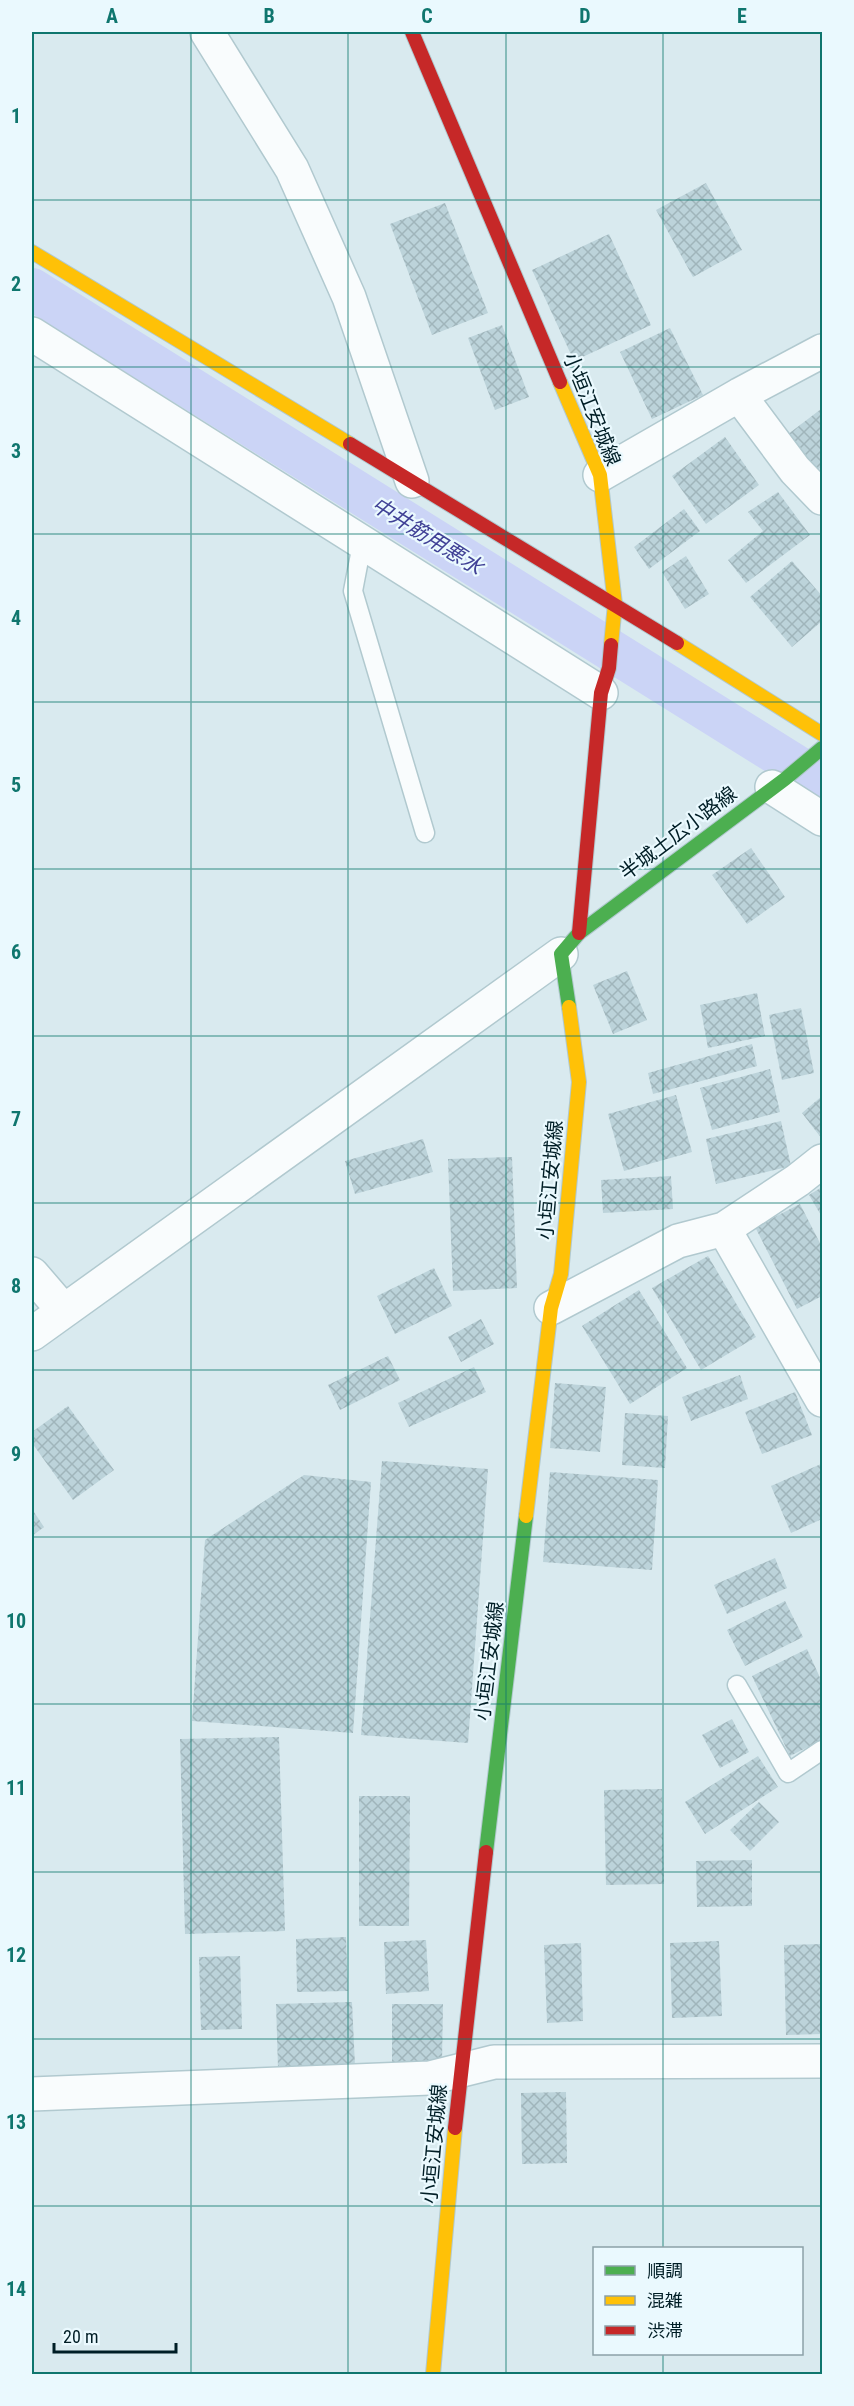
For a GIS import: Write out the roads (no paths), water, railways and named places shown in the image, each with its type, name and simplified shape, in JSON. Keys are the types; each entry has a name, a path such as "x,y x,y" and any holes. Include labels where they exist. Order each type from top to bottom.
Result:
{"main road":[{"name":"小垣江安城線","path":"412,32 600,475 615,604 570,943 579,1082 561,1274 551,1308 460,2070 433,2374"},
{"path":"32,252 615,604 822,734"},
{"name":"半城土広小路線","path":"570,943 822,748"}],"street":[{"path":"207,32 292,168 349,297 412,481"},
{"path":"32,334 362,544 605,680"},
{"path":"600,475 739,395 822,351"},
{"path":"739,395 795,470 822,498"},
{"path":"778,783 822,819"},
{"path":"32,1334 570,943"},
{"path":"551,1308 678,1241 724,1229 798,1180 822,1161"},
{"path":"724,1229 822,1400"},
{"path":"32,1274 63,1310"},
{"path":"32,2094 429,2078 494,2062 822,2061"}],"lane":[{"path":"362,544 353,591 425,833"},
{"path":"736,1685 788,1773 822,1750"}],"waterway":[{"name":"中井筋用悪水","path":"32,289 822,782"}]}
